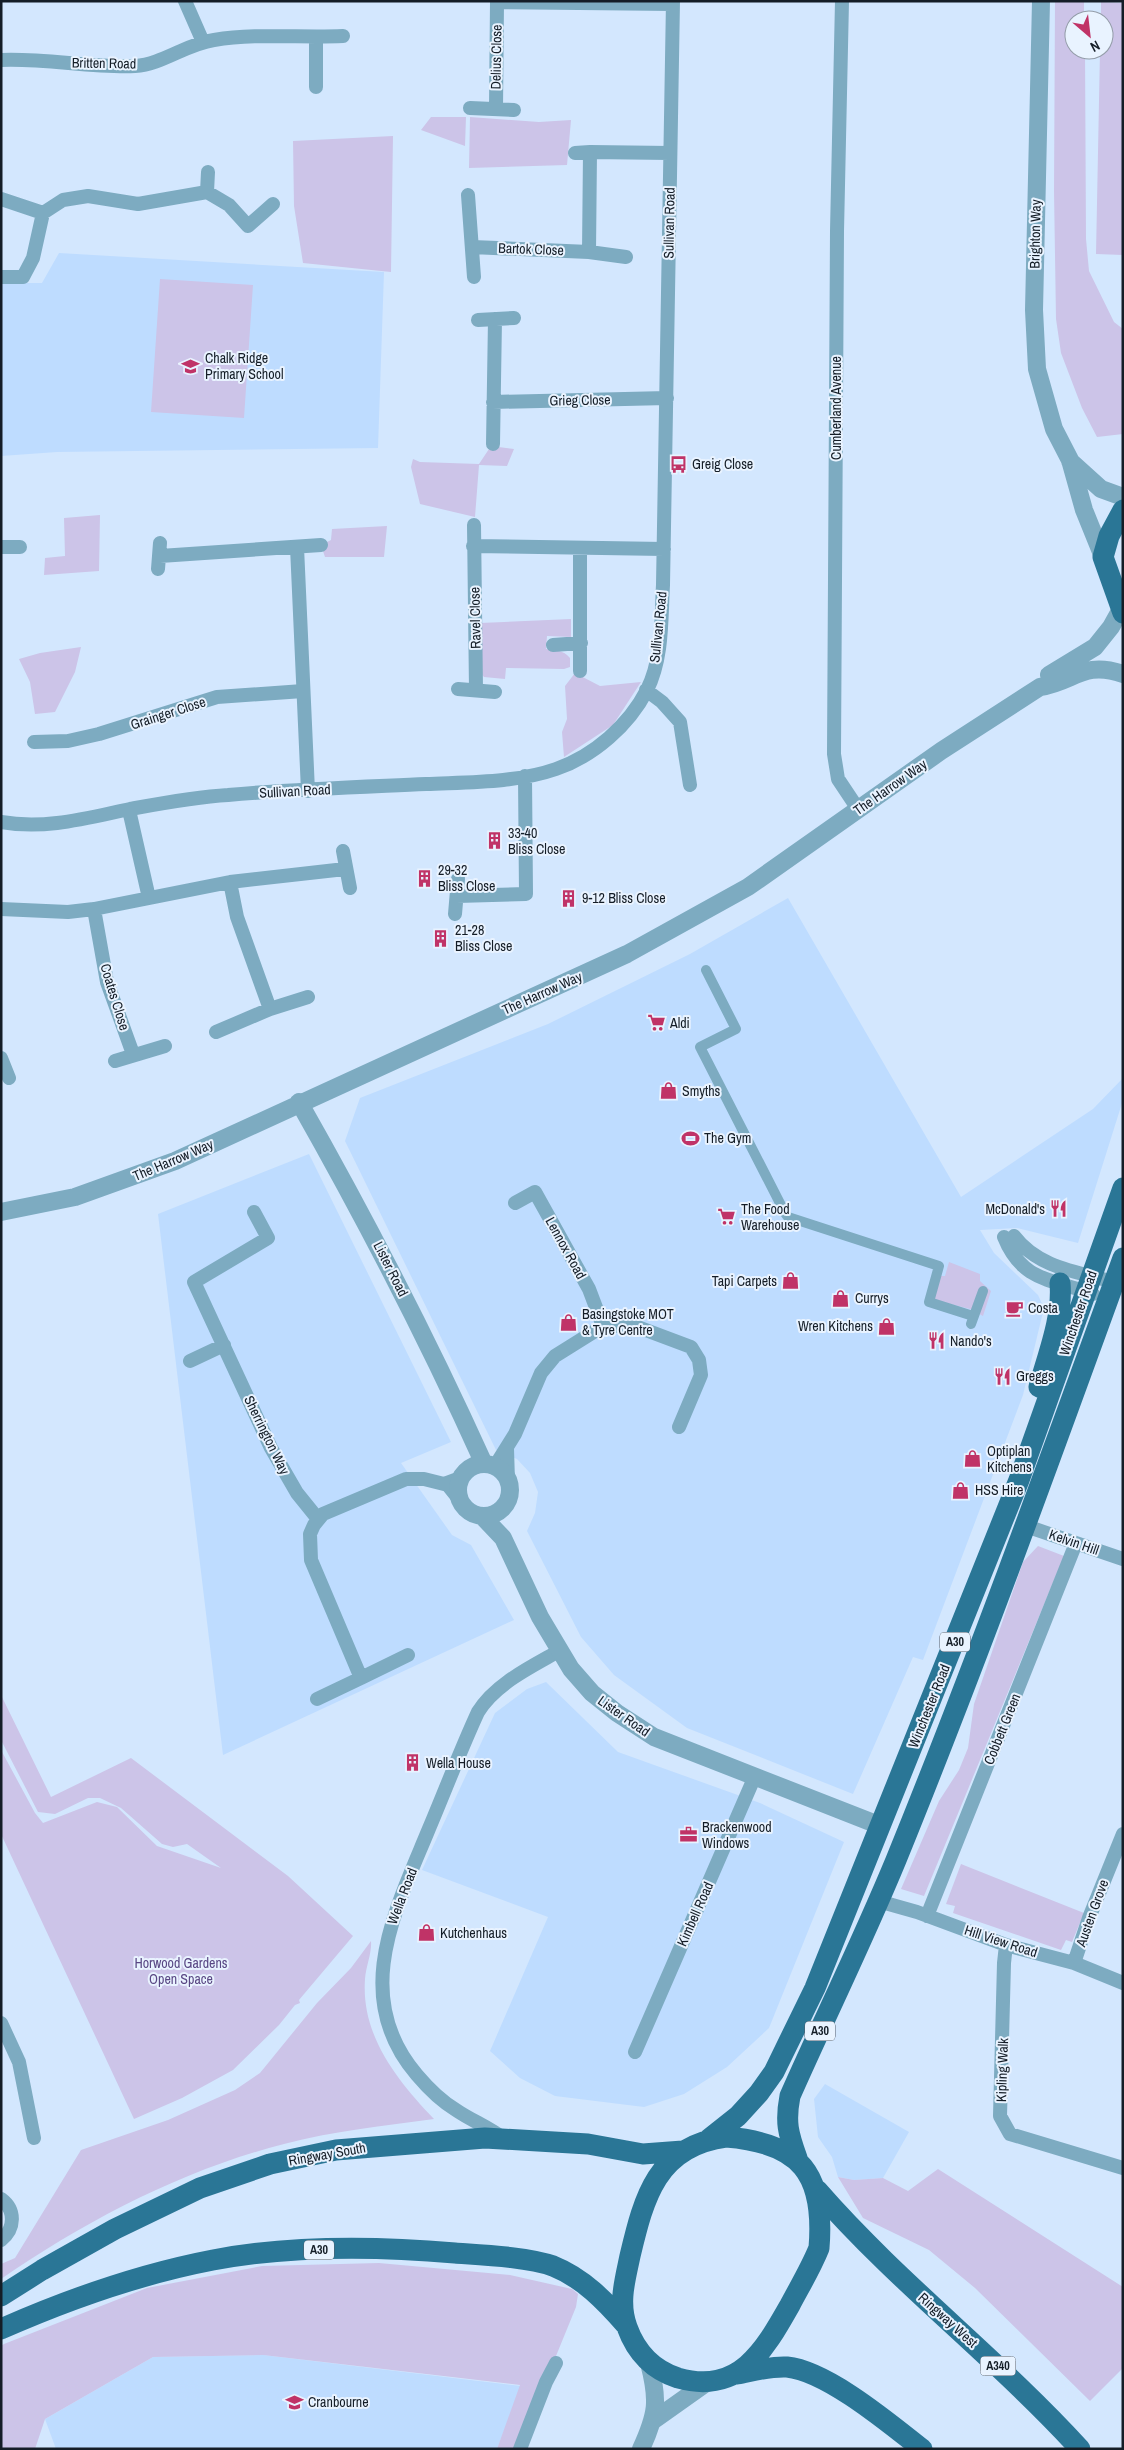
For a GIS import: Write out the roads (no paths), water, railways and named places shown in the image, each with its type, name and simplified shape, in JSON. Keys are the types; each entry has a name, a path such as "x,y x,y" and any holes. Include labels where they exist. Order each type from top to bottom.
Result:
{"main road":[{"path":"1122,611 1104,557 1109,536 1123,510"},
{"name":"Winchester Road","path":"709,2139 738,2116 759,2093 774,2072 816,1988 1019,1480 1123,1188"},
{"name":"Winchester Road","path":"797,2158 787,2132 786,2114 790,2096 878,1900 1026,1526 1123,1258"},
{"path":"1019,1480 1024,1444 1058,1317 1061,1296 1060,1283"},
{"path":"797,2158 781,2149 742,2138 709,2139 693,2144 666,2165 646,2200 622,2292 622,2307 631,2338 649,2363 668,2375 692,2382 718,2381 737,2374 785,2367 801,2370 830,2383 922,2449"},
{"name":"Ringway South","path":"1,2296 42,2270 124,2225 200,2188 270,2164 336,2150 453,2140 505,2140 588,2144 643,2154 683,2151"},
{"name":"Ringway West","path":"797,2158 817,2190 872,2250 1041,2406 1080,2449"},
{"path":"737,2374 754,2359 770,2340 814,2261 819,2248 820,2233 817,2190"},
{"name":"A30","path":"1,2329 80,2296 148,2276 214,2260 270,2252 330,2249 411,2249 502,2257 552,2266 587,2286 626,2325"}],"street":[{"path":"185,1 203,42"},
{"name":"Cumberland Avenue","path":"842,1 836,241 834,754 838,779 858,809"},
{"name":"Brighton Way","path":"1041,1 1034,310 1037,369 1050,416 1070,460 1084,510 1104,557"},
{"name":"Delius Close","path":"496,109 497,2 673,2"},
{"name":"Sullivan Road","path":"1,822 21,826 47,825 228,795 457,783 525,776 557,769 594,749 616,732 646,690 653,674 659,646 664,549 673,2"},
{"name":"Britten Road","path":"1,60 135,66 158,61 203,42 258,35 316,38 344,36"},
{"path":"316,38 316,87"},
{"name":"Delius Close","path":"470,108 514,110"},
{"path":"575,154 590,152 670,153"},
{"path":"589,252 590,152"},
{"path":"207,192 208,172"},
{"path":"1,277 23,277 33,258 43,212 63,200 88,196 138,204 207,192 229,205 248,226 273,204"},
{"path":"468,195 474,276"},
{"path":"1,199 43,212"},
{"name":"Bartok Close","path":"472,247 589,252 626,257"},
{"path":"478,320 514,318"},
{"path":"493,444 495,319"},
{"name":"Grieg Close","path":"493,402 667,398"},
{"name":"Brighton Way","path":"1070,460 1101,488 1123,497"},
{"name":"Ravel Close","path":"474,525 476,690"},
{"path":"159,556 322,545"},
{"path":"473,546 664,549"},
{"path":"1,547 20,547"},
{"path":"297,547 308,791"},
{"path":"580,549 580,671"},
{"name":"The Harrow Way","path":"1040,687 1045,678 1051,673 1095,647 1122,611"},
{"path":"553,645 581,643"},
{"name":"The Harrow Way","path":"1,1212 75,1197 135,1177 561,985 663,936 748,887 956,741 1040,687 1049,686 1072,675 1093,669 1108,669 1123,674"},
{"path":"458,689 495,692"},
{"name":"Grainger Close","path":"34,742 68,740 99,734 217,697 303,690"},
{"path":"646,690 662,702 680,722 690,785"},
{"path":"457,896 526,894 525,776"},
{"path":"129,810 149,898"},
{"path":"342,851 350,888"},
{"path":"1,909 68,912 94,909 230,882 345,869"},
{"path":"455,914 458,879"},
{"path":"230,882 237,917 270,1009"},
{"name":"Coates Close","path":"94,909 107,982 133,1054"},
{"path":"706,970 736,1029 700,1047 788,1217 939,1266 929,1302 972,1320 983,1291"},
{"path":"216,1032 270,1009 308,996"},
{"path":"115,1061 133,1054 165,1046"},
{"path":"1,1059 9,1078"},
{"name":"Lister Road","path":"299,1102 374,1236 438,1362 474,1441 471,1472"},
{"name":"Lennox Road","path":"515,1203 535,1192 589,1289 602,1326"},
{"name":"Sherrington Way","path":"254,1212 268,1238 194,1282 271,1448 297,1493 318,1519"},
{"path":"1088,1283 1060,1283 1029,1272 1023,1268 1012,1254 1009,1236 1035,1258 1088,1283 1111,1291"},
{"path":"507,1449 471,1472 457,1492 458,1498 468,1512 483,1517 498,1512 504,1507 510,1495 507,1449 541,1374 555,1356 602,1326 636,1326 690,1347 699,1360 701,1375 679,1427"},
{"path":"190,1360 224,1346"},
{"path":"362,1678 311,1560 310,1534 318,1519 341,1506 406,1478 424,1479 471,1472 508,1480"},
{"name":"Lister Road","path":"503,1538 504,1507"},
{"name":"Lister Road","path":"483,1517 503,1538 540,1617 559,1651 571,1669 592,1693 639,1729 654,1737 881,1826"},
{"name":"Kelvin Hill","path":"1026,1526 1123,1559"},
{"name":"Cobbett Green","path":"927,1916 1076,1543"},
{"name":"Wella Road","path":"505,2140 489,2127 456,2111 434,2094 416,2074 393,2038 384,2009 382,1976 393,1915 482,1706 500,1688 559,1651"},
{"path":"317,1699 408,1655"},
{"name":"Kimbell Road","path":"635,2052 755,1776"},
{"name":"Austen Grove","path":"1074,1963 1089,1918 1123,1834"},
{"name":"Hill View Road","path":"878,1900 927,1916 1006,1946 1074,1963 1123,1983"},
{"name":"Kipling Walk","path":"1006,1946 1000,2116 1010,2134 1123,2168"},
{"path":"1,2023 19,2062 34,2138"},
{"path":"1,2199 5,2202 13,2217 11,2228 1,2240"},
{"path":"520,2449 546,2382 556,2363"},
{"path":"641,2449 654,2420 656,2399 649,2363"},
{"path":"654,2420 709,2381"}],"place":[{"name":"Chalk Ridge Primary School","path":"191,366"},
{"name":"Greig Close","path":"678,464"},
{"name":"33-40 Bliss Close","path":"494,841"},
{"name":"29-32 Bliss Close","path":"424,878"},
{"name":"9-12 Bliss Close","path":"568,898"},
{"name":"21-28 Bliss Close","path":"441,938"},
{"name":"Aldi","path":"656,1023"},
{"name":"Smyths","path":"668,1091"},
{"name":"The Gym","path":"690,1138"},
{"name":"McDonald's","path":"1059,1209"},
{"name":"The Food Warehouse","path":"727,1217"},
{"name":"Tapi Carpets","path":"791,1281"},
{"name":"Currys","path":"841,1298"},
{"name":"Costa","path":"1014,1308"},
{"name":"Basingstoke MOT & Tyre Centre","path":"568,1322"},
{"name":"Wren Kitchens","path":"887,1326"},
{"name":"Nando's","path":"936,1341"},
{"name":"Greggs","path":"1002,1376"},
{"name":"Optiplan Kitchens","path":"973,1459"},
{"name":"HSS Hire","path":"961,1490"},
{"name":"Wella House","path":"412,1763"},
{"name":"Brackenwood Windows","path":"688,1835"},
{"name":"Kutchenhaus","path":"426,1933"},
{"name":"Cranbourne","path":"294,2402"}],"park label":[{"name":"Horwood Gardens Open Space","path":"181,1972"}]}
